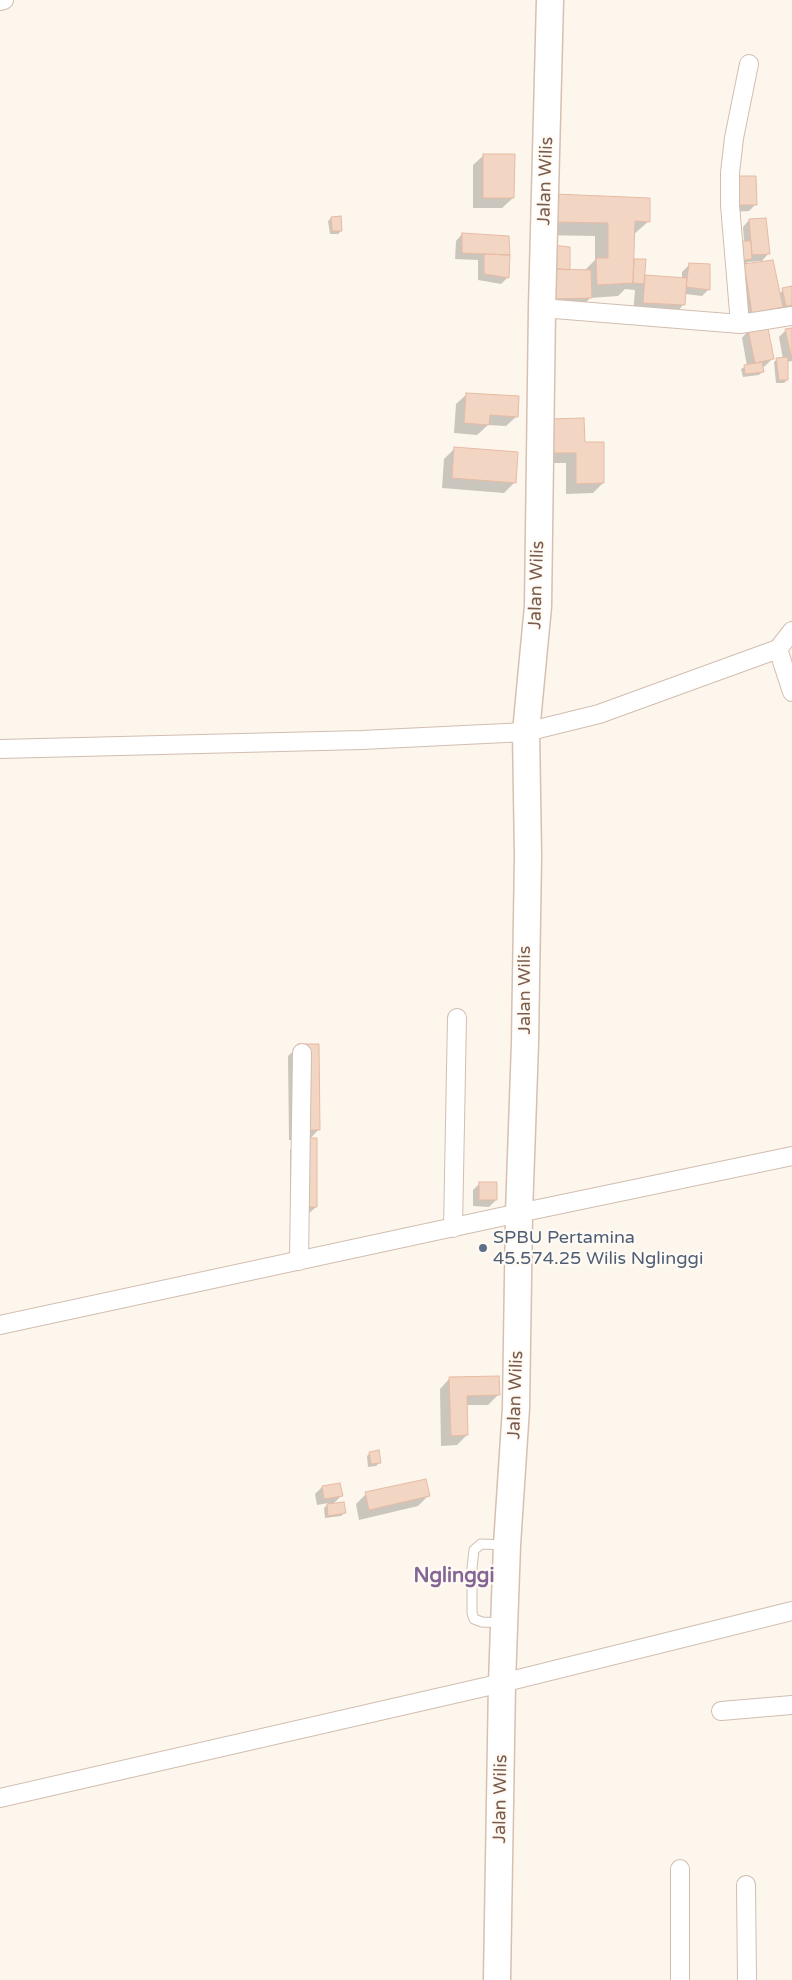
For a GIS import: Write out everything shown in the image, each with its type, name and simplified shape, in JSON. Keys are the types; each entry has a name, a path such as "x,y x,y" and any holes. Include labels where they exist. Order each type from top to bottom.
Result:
{"main road":[{"name":"Jalan Wilis","path":"497,1980 502,1683 507,1545 516,1408 519,1213 525,1043 528,866 526,732 538,606 540,545 542,308 550,0"}],"street":[{"path":"0,1 4,0"},
{"path":"740,324 730,205 730,173 734,138 749,64"},
{"path":"542,308 740,324 792,316"},
{"path":"0,749 362,740 526,732 599,714 778,649 792,632"},
{"path":"778,649 792,692"},
{"path":"453,1228 457,1018"},
{"path":"299,1261 302,1053"},
{"path":"0,1326 519,1213 792,1156"},
{"path":"0,1798 502,1683 792,1611"},
{"path":"720,1711 792,1705"},
{"path":"680,1869 680,1980"},
{"path":"746,1885 746,1980"}],"lane":[{"path":"505,1623 492,1623 474,1619 472,1613 472,1568 474,1550 481,1544 507,1545"}],"building":[{"path":"483,154 515,154 514,198 483,198"},
{"path":"738,176 756,176 757,205 738,205"},
{"path":"554,194 650,198 650,222 635,221 633,283 597,285 596,258 608,258 608,223 553,222"},
{"path":"341,216 342,231 332,231 331,217"},
{"path":"766,218 770,254 752,255 749,219"},
{"path":"462,233 509,236 510,255 462,253"},
{"path":"736,241 751,241 752,259 738,261"},
{"path":"551,245 570,247 570,270 550,268"},
{"path":"484,254 510,255 509,278 484,274"},
{"path":"634,259 646,259 644,284 633,283"},
{"path":"773,260 783,307 752,313 744,264"},
{"path":"689,263 710,264 710,290 686,287"},
{"path":"554,269 591,270 592,298 552,299"},
{"path":"645,275 687,278 685,305 643,303"},
{"path":"792,286 792,305 786,306 782,288"},
{"path":"768,328 774,359 755,363 748,330"},
{"path":"792,328 792,356 791,356 785,329"},
{"path":"788,357 788,380 779,380 776,358"},
{"path":"762,362 764,372 745,374 744,365"},
{"path":"466,393 519,396 518,417 490,415 489,425 464,423"},
{"path":"584,418 585,442 604,442 604,483 576,484 576,453 550,453 550,419"},
{"path":"454,447 518,452 516,483 452,478"},
{"path":"298,1044 319,1044 320,1130 299,1130"},
{"path":"300,1138 317,1138 317,1207 300,1207"},
{"path":"479,1182 497,1182 497,1200 479,1200"},
{"path":"499,1376 500,1395 467,1396 468,1435 451,1436 449,1377"},
{"path":"379,1450 381,1463 371,1464 369,1452"},
{"path":"426,1479 430,1496 369,1510 365,1492"},
{"path":"340,1483 343,1496 324,1499 322,1486"},
{"path":"344,1502 346,1513 328,1516 327,1504"}],"place":[{"name":"SPBU Pertamina 45.574.25 Wilis Nglinggi","path":"483,1248"}],"district":[{"name":"Nglinggi","path":"454,1577"}]}
